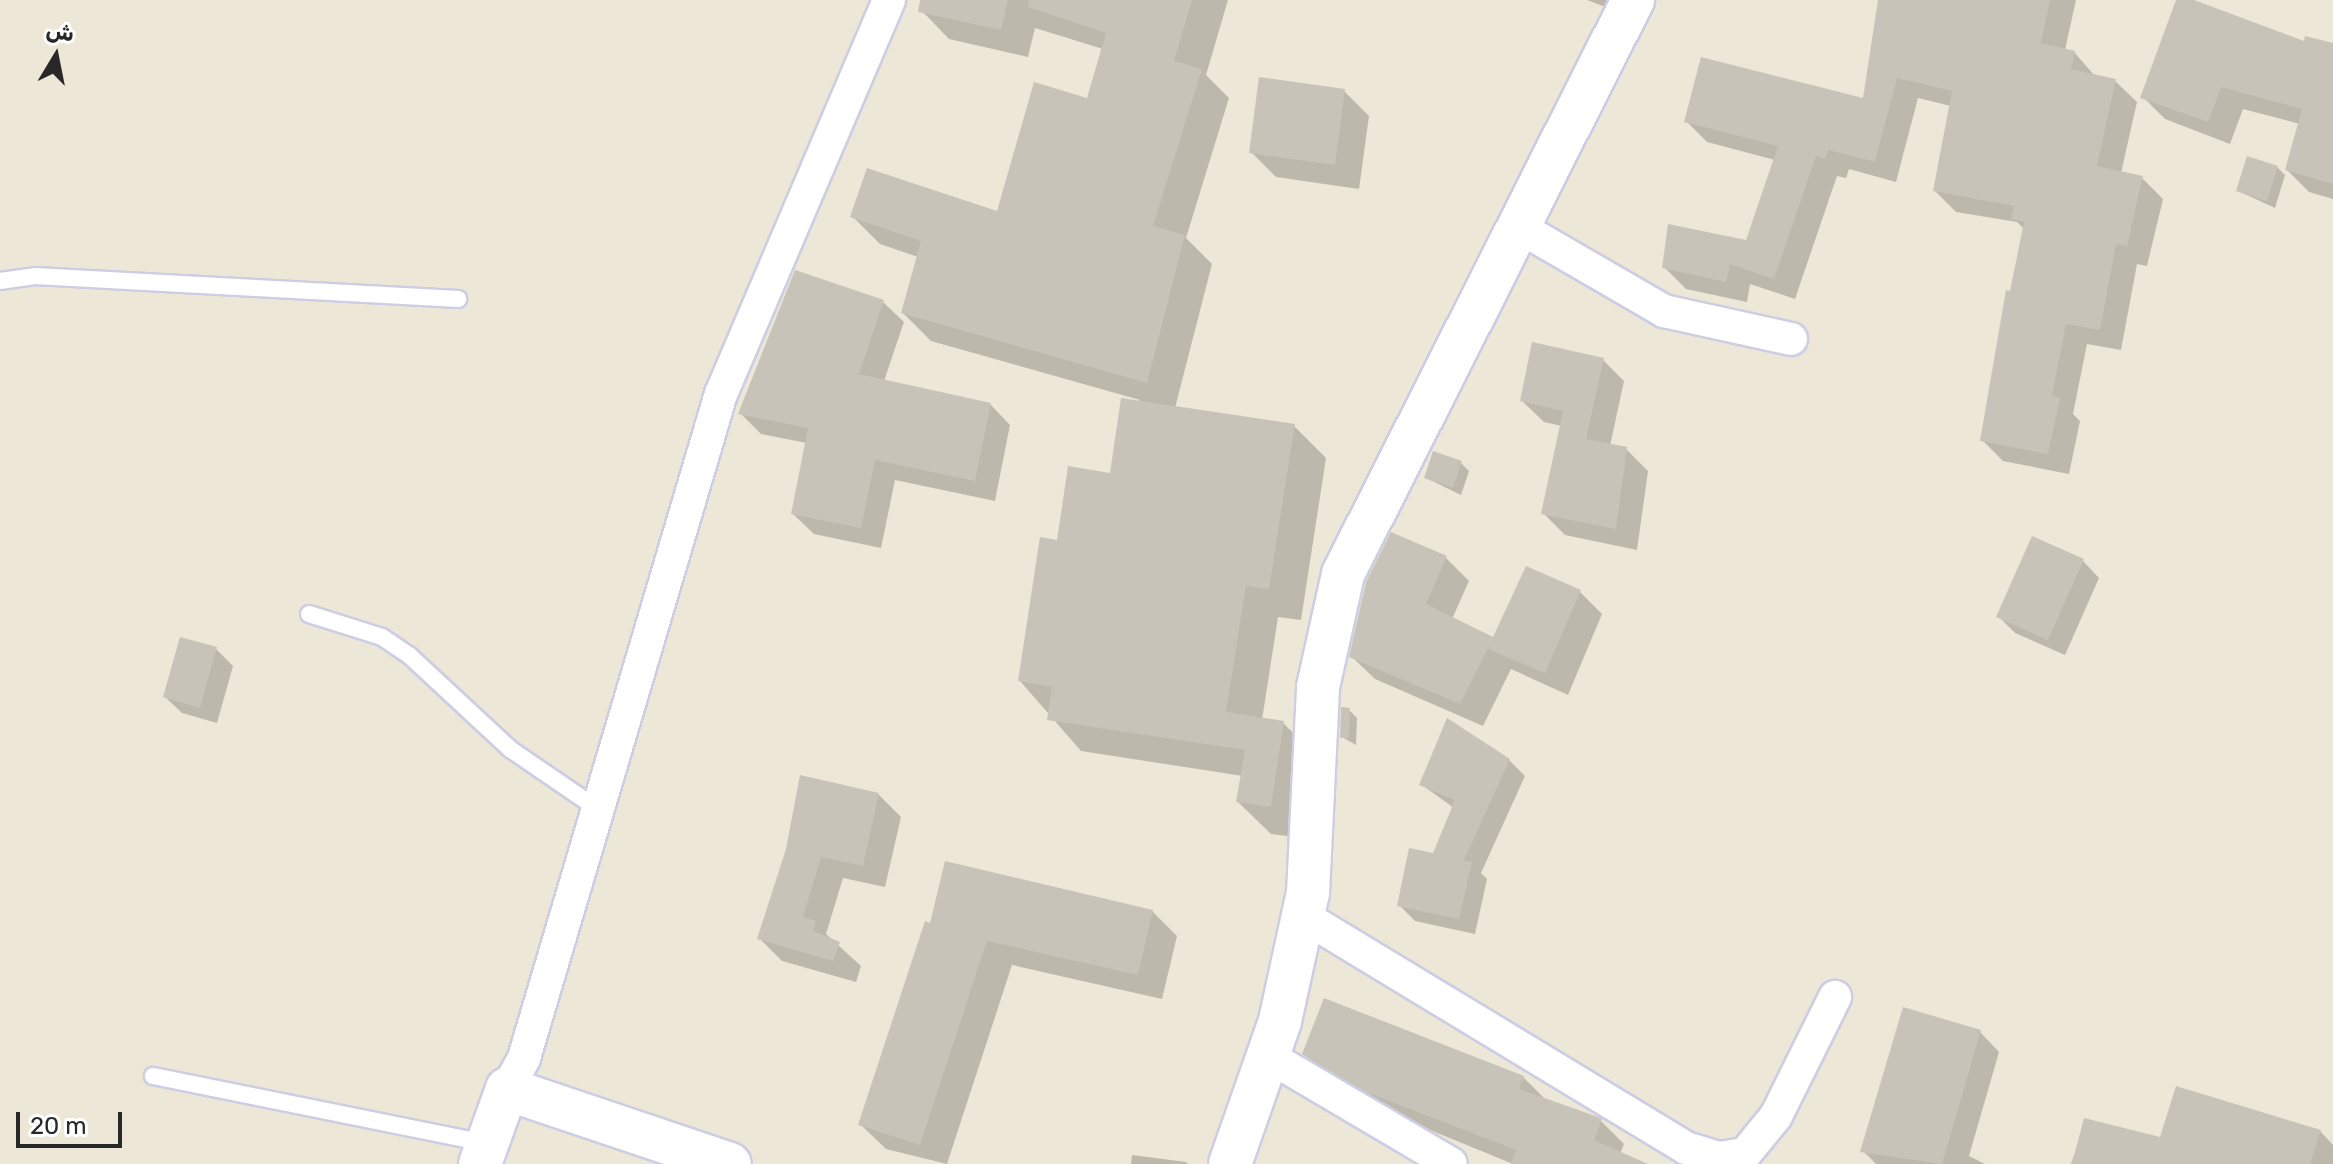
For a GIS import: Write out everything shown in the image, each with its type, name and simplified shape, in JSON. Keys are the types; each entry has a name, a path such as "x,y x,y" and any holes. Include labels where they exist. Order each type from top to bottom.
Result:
{"street":[{"path":"483,1154 507,1089 524,1058 595,807 721,394 889,0"},
{"path":"1230,1164 1268,1056 1303,916 1318,687 1343,574 1633,0"},
{"path":"1519,227 1664,311 1791,339"},
{"path":"1303,916 1686,1148 1719,1158 1745,1154 1776,1116 1835,997"},
{"path":"1268,1056 1451,1164"},
{"path":"507,1089 730,1164"}],"lane":[{"path":"0,281 35,276 458,299"},
{"path":"309,614 382,637 410,656 510,749 595,807"},
{"path":"153,1076 483,1154"}],"building":[{"path":"920,0 1008,0 1001,30 918,12"},
{"path":"1029,0 1192,0 1174,61 1202,69 1153,226 1185,235 1147,383 901,313 921,241 850,217 867,168 997,211 1034,82 1087,98 1106,33 1028,7"},
{"path":"1878,0 2050,0 2041,43 2075,51 2071,69 2116,79 2097,166 2143,176 2127,246 2116,244 2100,330 2066,324 2052,396 2060,398 2048,454 1980,441 2006,290 2010,291 2024,222 2011,219 2014,206 1933,191 1952,91 1897,78 1875,162 1828,150 1825,159 1816,156 1774,279 1730,264 1726,282 1662,268 1668,224 1746,240 1778,146 1684,122 1701,57 1863,98"},
{"path":"2176,0 2194,0 2304,41 2305,36 2333,43 2333,184 2285,170 2302,109 2221,87 2208,122 2140,98"},
{"path":"1259,77 1345,89 1335,165 1249,153"},
{"path":"2247,156 2278,166 2267,201 2236,191"},
{"path":"795,270 884,300 859,374 991,403 975,481 875,460 861,528 791,514 808,428 738,414"},
{"path":"1532,342 1604,358 1586,439 1627,447 1616,529 1541,514 1563,411 1520,401"},
{"path":"1121,398 1295,424 1269,589 1246,586 1226,712 1284,721 1271,807 1236,802 1245,750 1047,720 1052,687 1018,681 1040,537 1057,540 1068,466 1110,473"},
{"path":"1433,451 1462,461 1453,488 1424,478"},
{"path":"1391,532 1447,556 1426,604 1493,637 1526,566 1581,590 1545,673 1488,649 1490,644 1460,704 1349,657 1366,582"},
{"path":"2032,536 2084,559 2048,640 1996,617"},
{"path":"180,637 217,647 200,708 163,697"},
{"path":"1341,707 1350,708 1349,738 1340,738"},
{"path":"1447,718 1510,759 1464,860 1472,862 1459,919 1397,906 1409,848 1433,853 1455,800 1419,785"},
{"path":"800,775 879,793 863,866 821,857 803,917 816,921 813,931 840,942 833,961 757,939 786,849"},
{"path":"945,861 1153,910 1138,975 987,941 920,1145 858,1125 925,921 930,923"},
{"path":"1324,998 1524,1076 1519,1089 1602,1119 1594,1140 1648,1164 1511,1164 1516,1150 1366,1092 1302,1054"},
{"path":"1903,1007 1981,1030 1942,1164 1860,1152"},
{"path":"2176,1086 2321,1130 2310,1164 2072,1164 2084,1118 2160,1137"}]}
